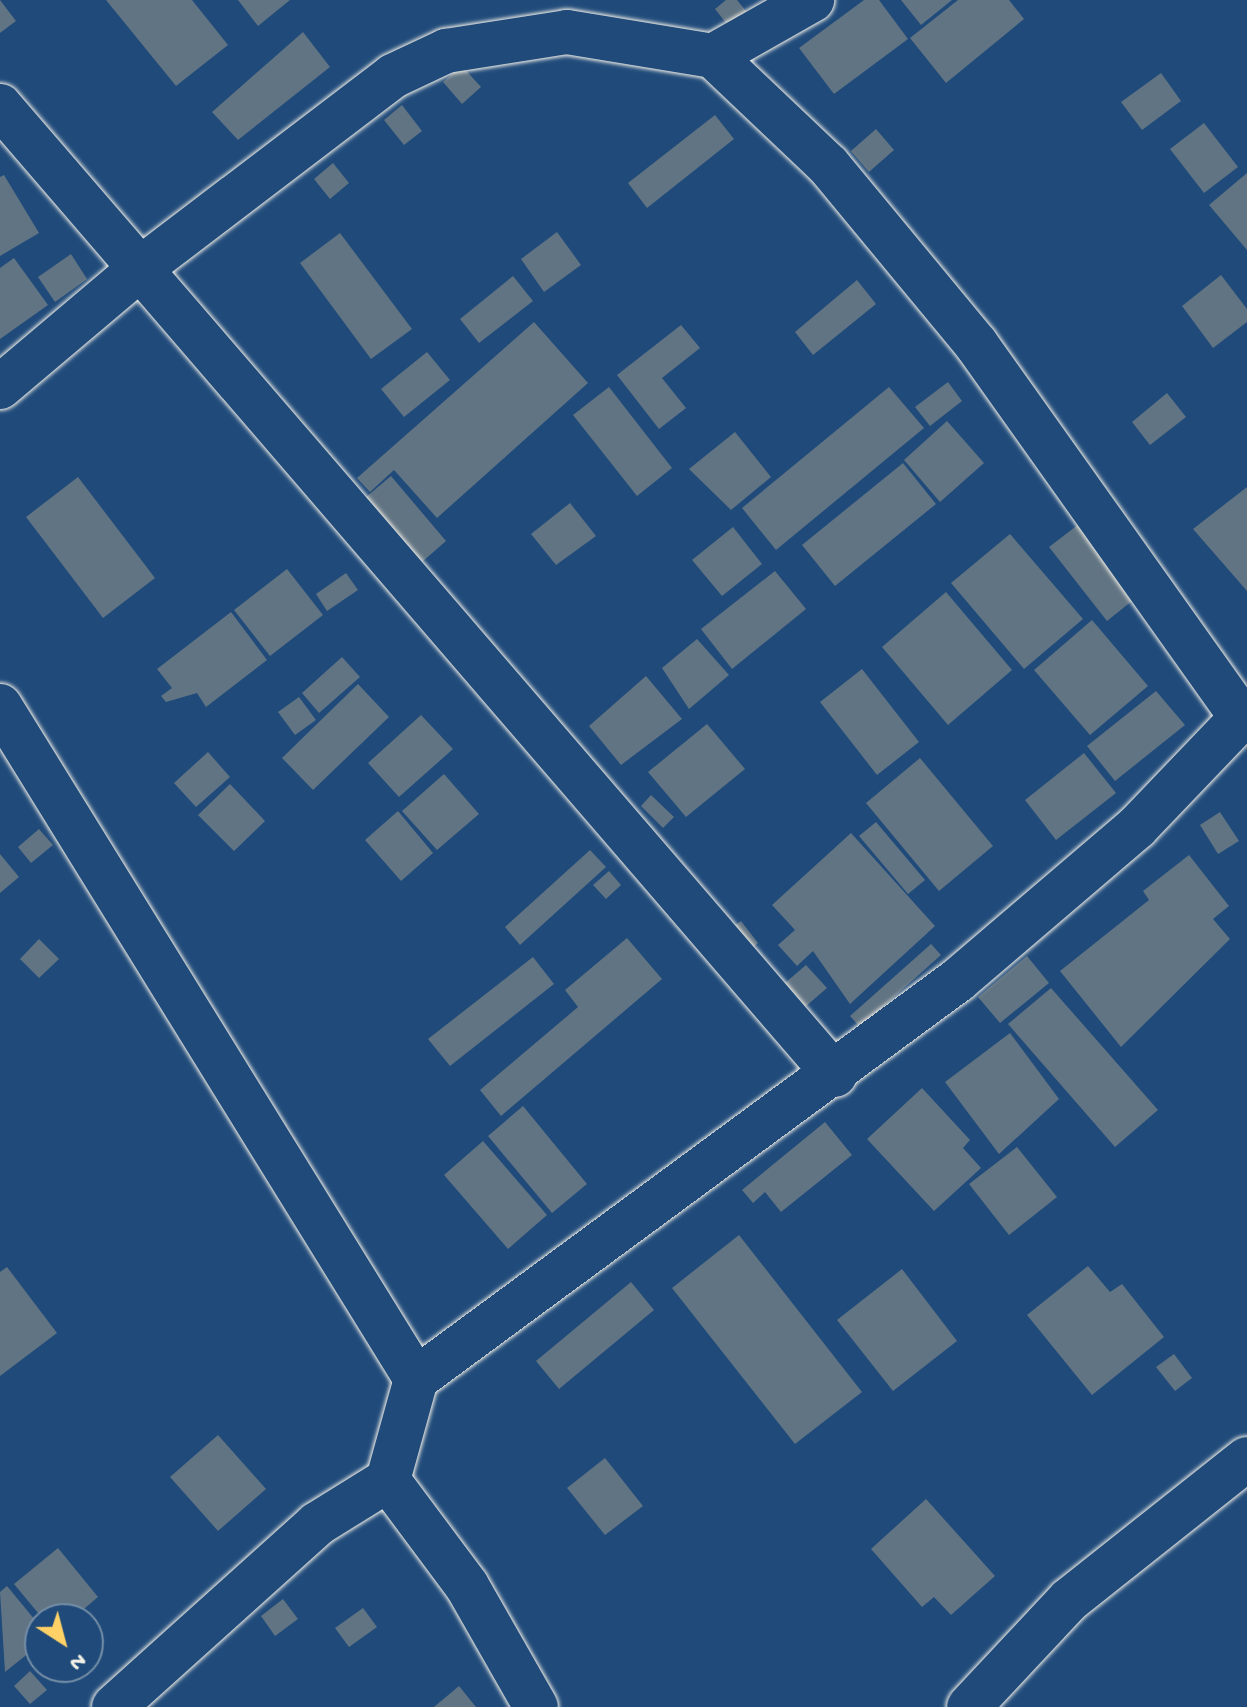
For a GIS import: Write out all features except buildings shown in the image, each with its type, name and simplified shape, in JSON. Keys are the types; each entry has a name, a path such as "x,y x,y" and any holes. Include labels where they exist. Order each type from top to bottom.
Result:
{"street":[{"path":"713,56 812,0"},
{"path":"0,387 141,268 393,76 446,51 567,32 713,56 828,165 976,344 1244,715 1137,827 835,1075 416,1379 388,1480 317,1524 114,1707"},
{"path":"0,106 835,1075"},
{"path":"0,706 416,1379"},
{"path":"969,1707 1069,1600 1247,1459"},
{"path":"388,1480 467,1586 536,1707"}]}
